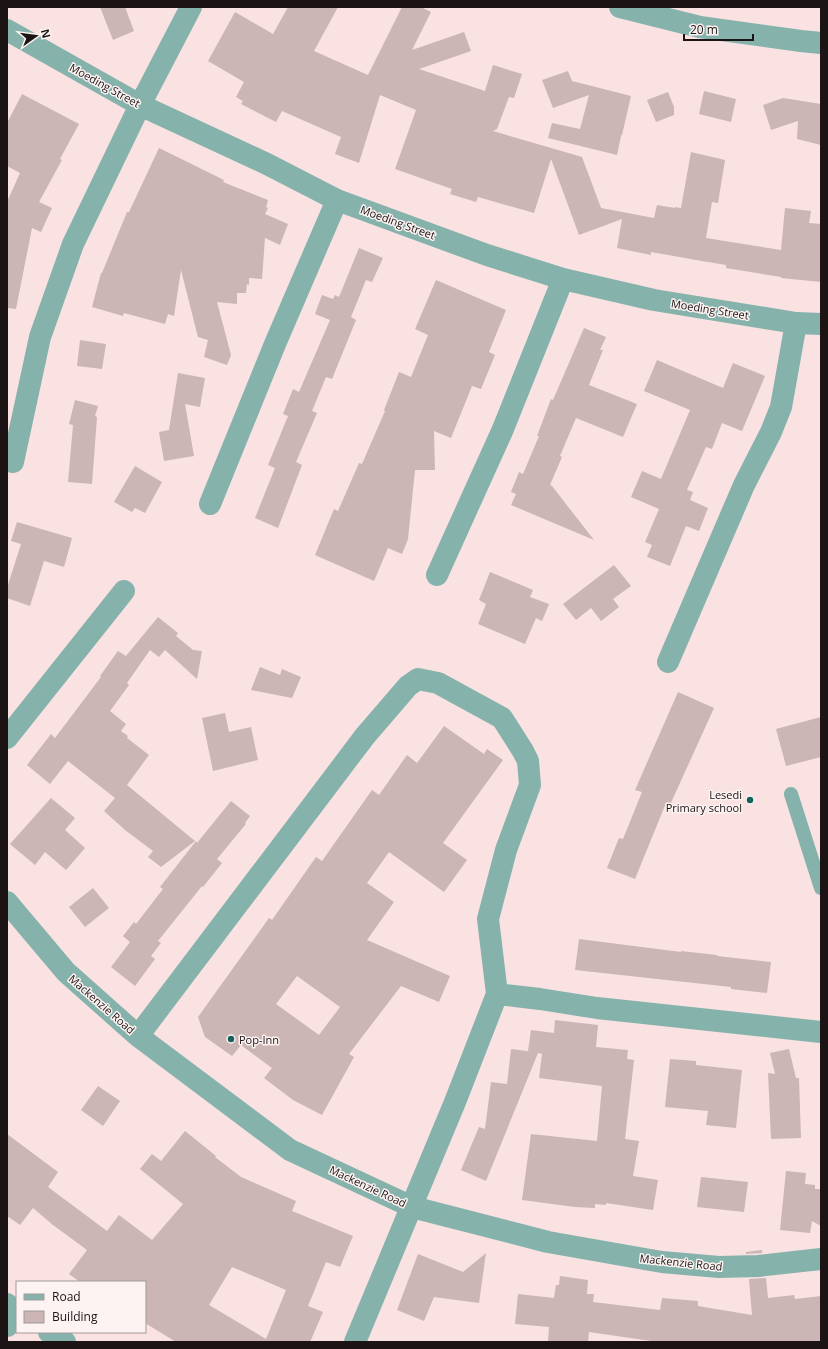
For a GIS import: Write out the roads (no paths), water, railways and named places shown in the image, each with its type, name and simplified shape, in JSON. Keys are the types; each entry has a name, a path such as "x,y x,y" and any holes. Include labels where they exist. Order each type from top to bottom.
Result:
{"street":[{"path":"13,462 40,337 73,244 140,105 191,7"},
{"path":"620,7 700,27 801,41 821,42"},
{"name":"Moeding Street","path":"7,30 140,105 267,164 337,200 487,255 563,279 654,300 796,323 821,324"},
{"path":"210,504 275,344 337,200"},
{"path":"437,576 503,429 563,279"},
{"path":"668,662 744,485 771,432 781,407 796,323"},
{"path":"7,738 124,591"},
{"path":"138,1036 365,736 408,686 418,679 438,683 502,718 528,761 530,785 506,850 488,919 497,994 455,1102 355,1342"},
{"name":"Mackenzie Road","path":"7,902 66,972 138,1036 290,1150 412,1207 548,1242 662,1262 718,1268 758,1266 821,1259"},
{"path":"497,994 597,1008 821,1029"},
{"path":"7,1304 16,1311"},
{"path":"7,1326 16,1313"},
{"path":"51,1333 65,1342"}],"lane":[{"path":"791,794 821,888"}],"place":[{"name":"Lesedi Primary school","path":"750,800"},
{"name":"Pop-Inn","path":"231,1039"}]}
